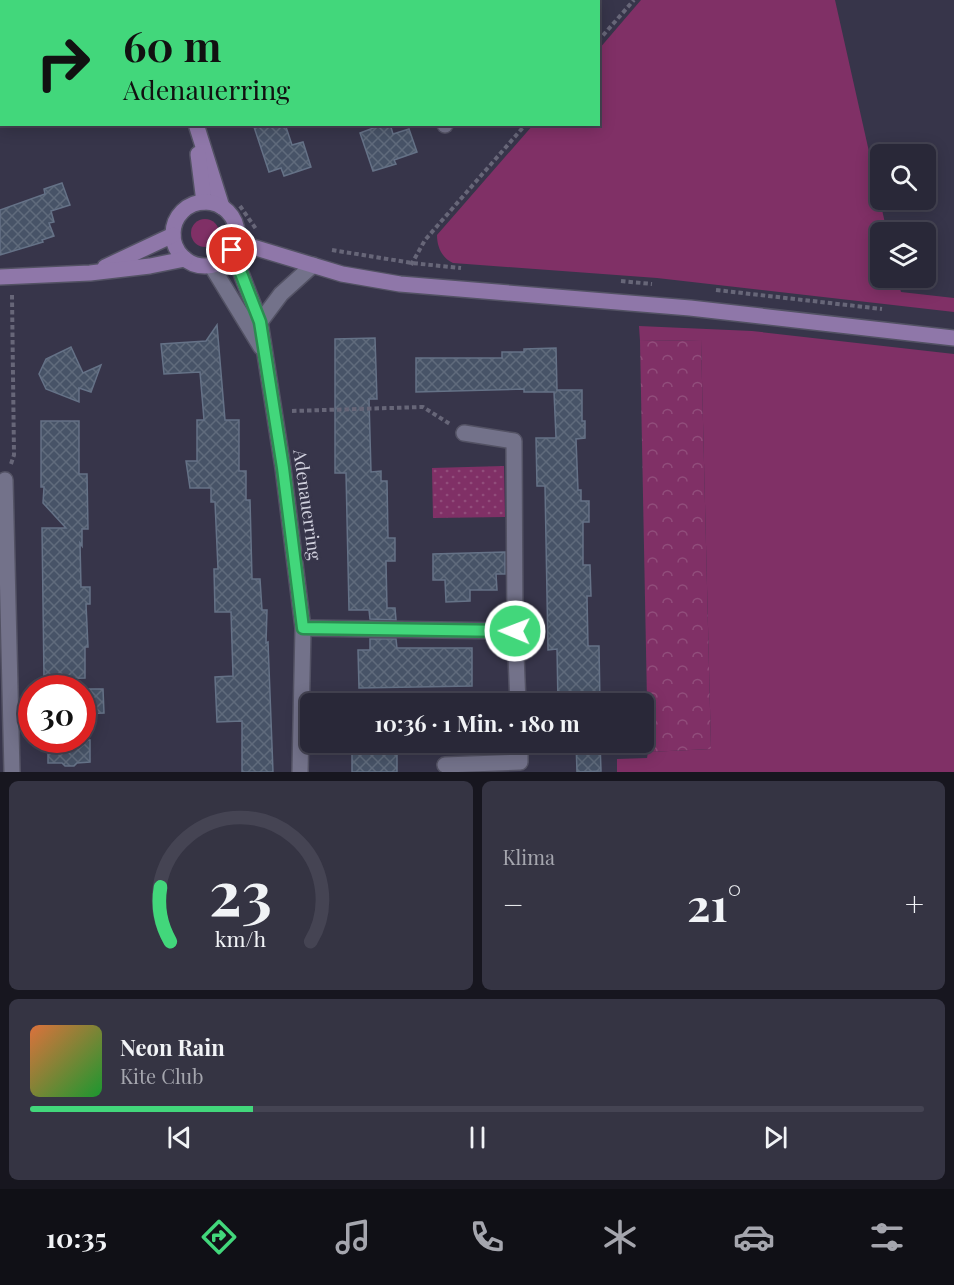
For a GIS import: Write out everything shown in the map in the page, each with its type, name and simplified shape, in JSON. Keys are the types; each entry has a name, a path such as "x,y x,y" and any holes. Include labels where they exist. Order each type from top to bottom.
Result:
{"street":[{"path":"196,126 204,202"},
{"path":"197,126 222,207 235,222 237,232 234,246 227,257 211,265 193,263 185,259 178,252 173,235 178,216 194,204 204,202 222,207"},
{"path":"90,273 173,235"},
{"path":"234,246 342,274 400,284 690,308 954,338"},
{"name":"Adenauerring","path":"234,246 260,322 283,468 303,628 300,772"},
{"path":"6,277 90,273 150,266 185,259"},
{"name":"Adenauerring","path":"211,265 264,352"},
{"path":"260,322 281,294 313,265"},
{"path":"464,433 514,441 518,693"},
{"path":"5,480 12,772"},
{"path":"303,628 515,631"},
{"path":"445,765 520,762 520,753"}],"path":[{"path":"600,39 634,0"},
{"path":"400,284 426,240 524,126"},
{"path":"5,480 14,455 6,277"},
{"path":"273,411 423,407 464,433"}],"green space":[{"path":"641,0 835,0 870,156 870,210 882,210 885,222 870,222 870,288 900,288 901,292 954,298 954,312 657,278 453,263 443,255 439,248 437,235 532,126 600,126 600,48"},
{"path":"205,219 215,223 219,233 215,243 205,247 195,243 191,233 195,223"},
{"path":"639,326 752,331 954,354 954,772 617,772 617,759 647,758 648,753 654,752 711,749 701,340 640,341"},
{"path":"701,340 711,749 654,752 654,693 647,693 640,341"},
{"path":"504,466 505,517 433,518 432,468"}],"building":[{"path":"254,126 286,126 292,145 303,142 311,167 284,176 281,168 269,172"},
{"path":"379,126 391,126 393,134 409,129 417,152 394,160 396,164 373,171 360,133"},
{"path":"62,183 70,205 51,211 54,222 49,223 54,236 42,240 43,242 0,255 0,210 45,194 44,189"},
{"path":"217,325 225,420 239,420 239,471 246,471 246,500 250,500 252,579 260,579 262,610 267,610 266,643 268,642 273,772 242,772 242,721 217,722 215,677 233,676 231,612 215,612 214,569 218,569 215,502 211,502 211,488 190,488 186,461 197,461 197,420 204,420 200,372 164,374 161,344 206,341"},
{"path":"375,338 377,399 369,399 371,472 381,471 381,481 387,481 388,538 395,538 395,561 386,561 387,608 395,608 396,620 370,619 369,610 349,610 346,473 335,473 335,339"},
{"path":"71,347 83,373 101,365 91,392 79,388 79,402 46,389 39,374 46,359"},
{"path":"556,348 557,390 582,390 582,421 585,421 585,438 576,439 578,490 581,490 581,501 589,501 589,522 583,522 583,565 590,565 591,596 587,596 588,646 599,646 600,693 558,693 557,649 548,650 545,486 537,486 536,438 556,438 554,392 524,392 524,389 416,392 416,358 502,358 502,352 524,352 524,349"},
{"path":"41,421 79,421 79,474 87,474 88,529 82,529 82,546 80,543 81,587 90,587 90,604 86,604 88,647 85,647 85,675 44,675 42,528 66,528 43,503 44,487 41,487"},
{"path":"505,552 505,574 496,574 497,590 470,590 470,601 446,602 445,580 433,580 433,554"},
{"path":"370,639 396,639 397,648 472,648 472,686 359,688 358,650 370,650"},
{"path":"96,689 103,689 104,713 96,713"},
{"path":"48,753 90,753 90,762 77,763 74,766 48,763"},
{"path":"352,753 397,753 397,772 352,772"},
{"path":"576,753 600,753 601,771 577,772"}],"route":[{"path":"232,250 260,322 283,468 303,628 515,631"}]}
